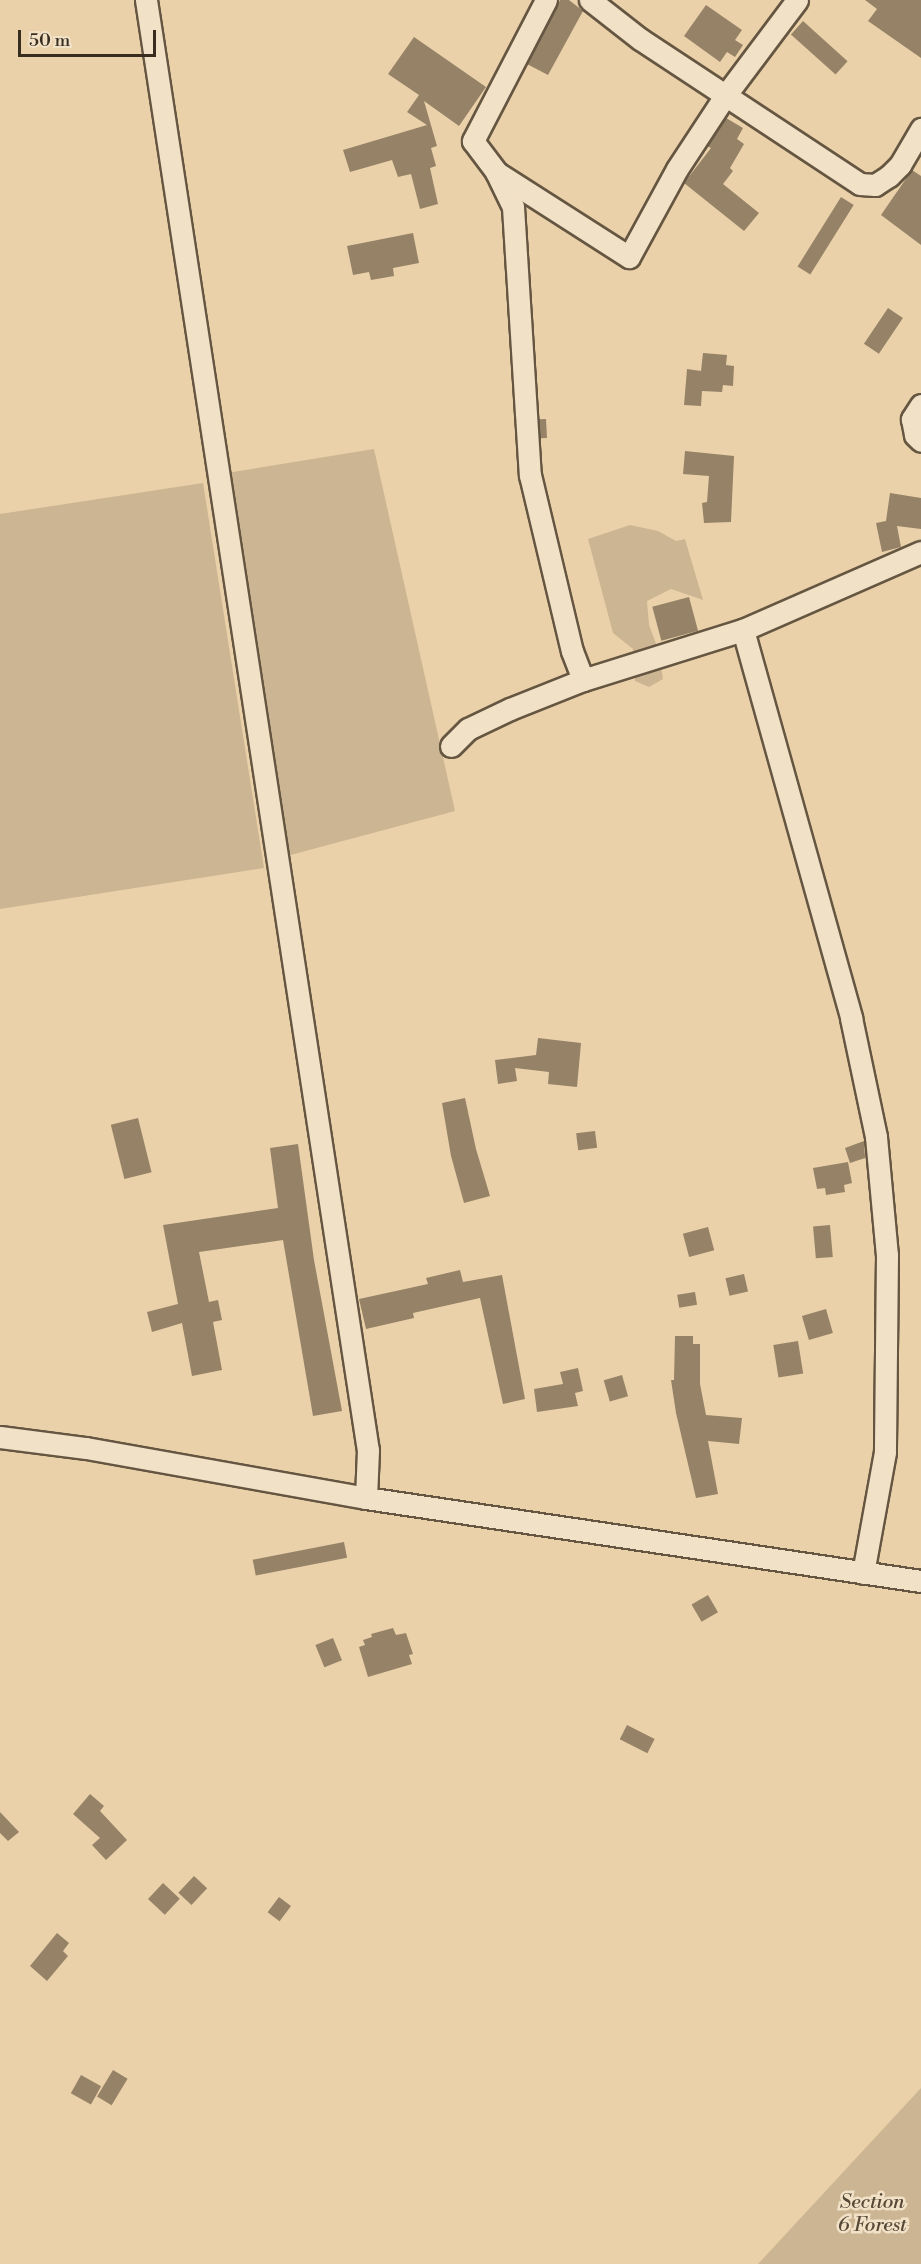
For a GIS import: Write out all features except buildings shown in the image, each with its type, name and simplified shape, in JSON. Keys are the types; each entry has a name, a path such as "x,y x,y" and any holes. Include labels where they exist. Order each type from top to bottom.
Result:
{"street":[{"path":"146,0 368,1449 366,1498"},
{"path":"546,0 474,141 496,172 513,207 530,475 572,651 583,680"},
{"path":"590,0 640,39 860,184 875,185 889,176 900,165 921,129"},
{"path":"496,172 629,257 677,169 725,96 797,0"},
{"path":"921,405 912,419 915,435 921,441"},
{"path":"451,746 468,729 583,680 743,630 921,552"},
{"path":"743,630 850,1018 876,1137 887,1255 885,1452 862,1573"},
{"path":"0,1437 86,1448 366,1498 921,1581"}],"green space":[{"path":"374,449 455,811 283,857 227,473"},
{"path":"203,483 264,868 0,909 0,514"},
{"path":"630,525 658,531 676,541 685,539 703,600 671,589 647,601 649,625 658,649 663,679 649,687 635,681 633,649 613,633 588,539"},
{"name":"Section 6 Forest","path":"921,2088 921,2264 758,2264"}]}
